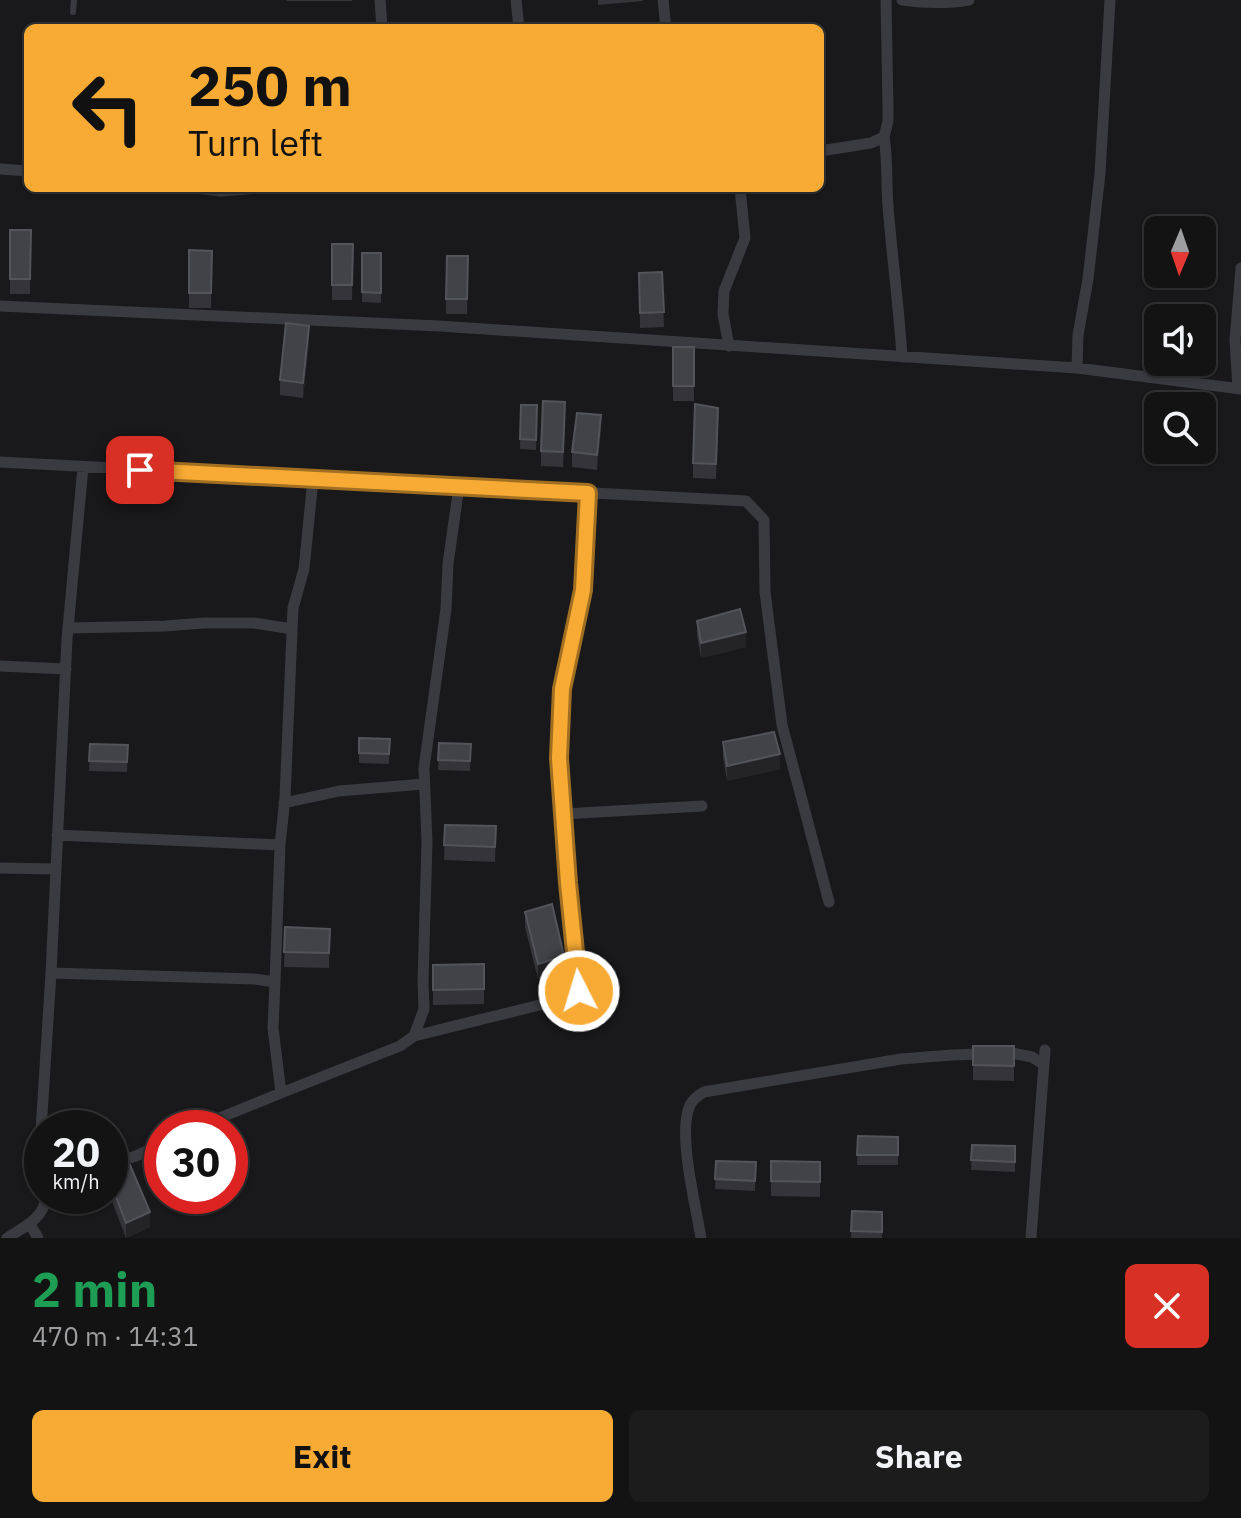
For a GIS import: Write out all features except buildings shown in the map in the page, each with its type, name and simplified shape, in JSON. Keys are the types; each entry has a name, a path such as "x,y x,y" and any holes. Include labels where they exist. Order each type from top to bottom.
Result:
{"street":[{"path":"380,0 382,24"},
{"path":"516,0 519,24"},
{"path":"663,0 666,24"},
{"path":"886,0 886,187 902,357"},
{"path":"902,0 952,3 969,0"},
{"path":"1077,368 1078,335 1100,174 1110,0"},
{"path":"824,150 871,143 884,137"},
{"path":"0,169 24,171"},
{"path":"729,346 723,314 724,291 745,238 740,192"},
{"path":"0,306 439,326 1077,368 1239,389 1235,340 1241,268"},
{"path":"0,462 746,501 764,520 765,592 782,725 829,902"},
{"path":"42,1110 68,628 83,467"},
{"path":"281,1093 273,1028 280,845 293,608 304,569 313,479"},
{"path":"414,1036 424,1009 427,842 424,768 459,486"},
{"path":"239,1110 400,1046 414,1036 572,997 579,991 559,758 562,689 583,590 588,493"},
{"path":"68,628 254,623 292,629"},
{"path":"0,666 66,669"},
{"path":"284,803 339,791 424,784"},
{"path":"563,814 702,806"},
{"path":"57,835 280,845"},
{"path":"0,868 55,869"},
{"path":"51,973 275,982"},
{"path":"1031,1238 1045,1050"},
{"path":"701,1238 686,1132 688,1109 692,1101 704,1092 901,1059 1012,1053 1032,1057 1044,1065"},
{"path":"7,1238 40,1214"},
{"path":"30,1224 38,1238"}],"lane":[{"path":"73,12 74,0"}],"route":[{"path":"140,470 588,493 583,590 562,689 559,758 579,991"}]}
